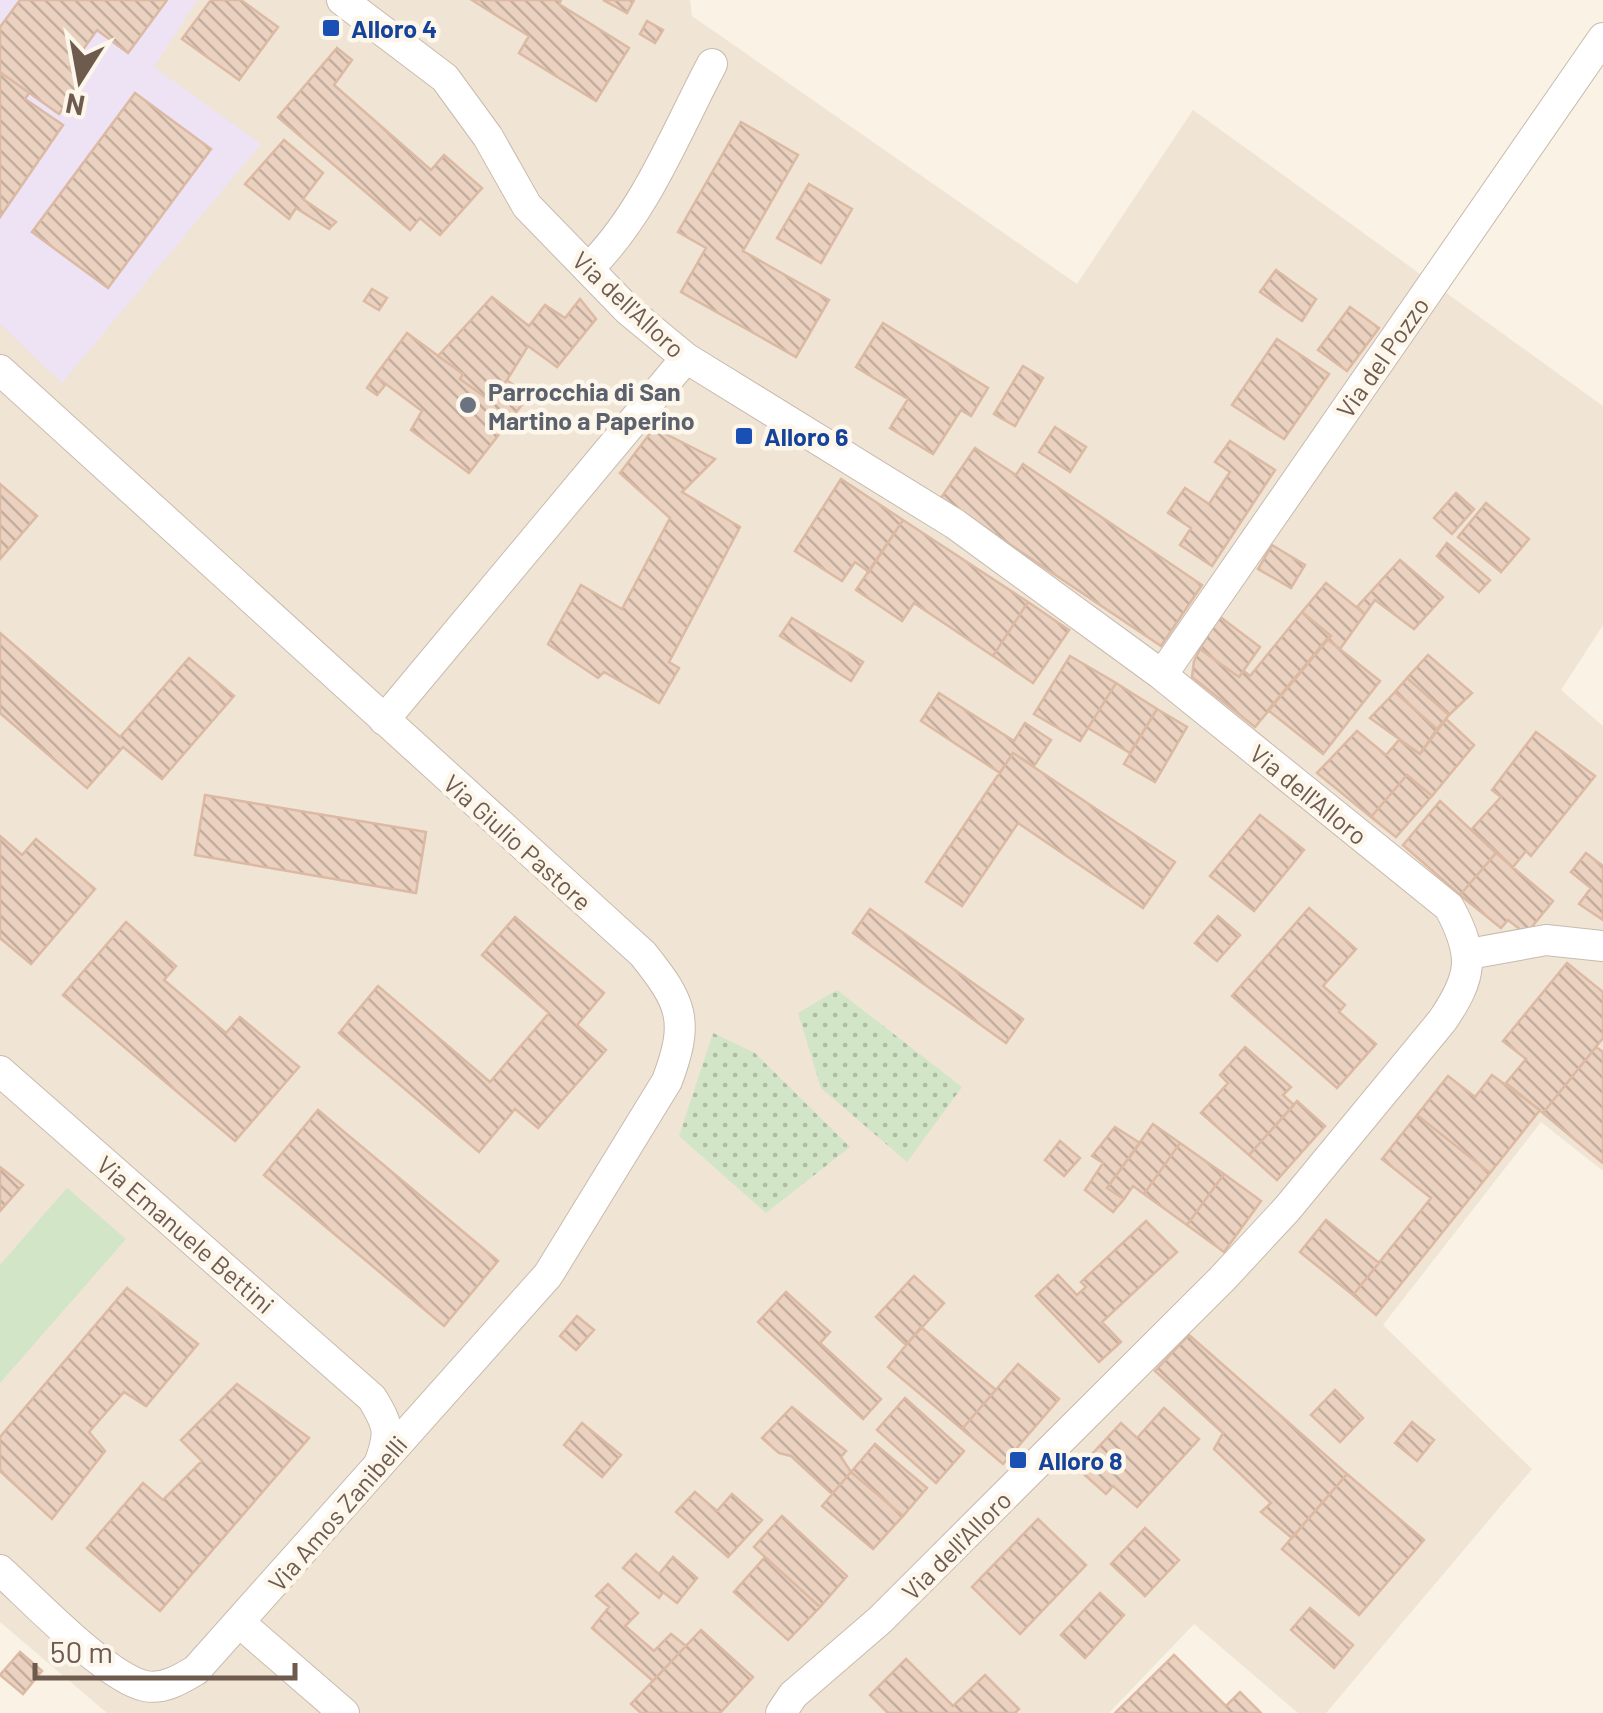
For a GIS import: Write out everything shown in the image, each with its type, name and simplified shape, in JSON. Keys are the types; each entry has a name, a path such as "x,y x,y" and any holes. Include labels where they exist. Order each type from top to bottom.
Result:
{"street":[{"name":"Via dell'Alloro","path":"342,0 445,78 488,137 527,206 629,312 686,358 954,524 1162,675 1448,906 1469,954 1459,996 1442,1021 1287,1209 1222,1280 894,1606 793,1694 781,1713"},
{"name":"Via del Pozzo","path":"1162,675 1603,38"},
{"path":"589,268 606,252 650,183 712,64"},
{"path":"384,720 686,358"},
{"name":"Via Giulio Pastore","path":"0,370 642,954 672,991 680,1020 678,1052 667,1081 562,1256 439,1399"},
{"path":"1469,954 1546,940 1603,946"},
{"name":"Via Emanuele Bettini","path":"0,1071 372,1398"},
{"path":"372,1398 415,1404 439,1399"},
{"path":"372,1398 386,1420 388,1440 378,1466"},
{"name":"Via Amos Zanibelli","path":"0,1570 122,1678 149,1688 177,1682 196,1670 240,1624 439,1399"},
{"path":"240,1624 344,1713"}],"shaded area":[{"path":"0,0 690,0 692,16 1077,284 1193,110 1603,406 1603,625 1561,690 1603,726 1603,1171 1541,1122 1383,1325 1532,1469 1326,1713 1298,1713 1194,1624 1109,1713 107,1713 0,1622"},
{"path":"0,0 197,0 154,67 261,144 62,383 0,324"}],"green space":[{"path":"837,990 962,1087 907,1162 821,1088 798,1013"},
{"path":"713,1033 755,1053 850,1147 766,1213 679,1136"},
{"path":"67,1188 126,1239 0,1383 0,1265"}],"building":[{"path":"20,0 167,0 128,53 97,30 69,69 84,79 59,114 0,72 0,27"},
{"path":"211,0 241,0 278,27 239,80 182,39"},
{"path":"472,0 561,0 559,4 629,48 596,101 519,53 529,36"},
{"path":"603,0 634,0 627,13"},
{"path":"647,21 663,30 655,43 640,34"},
{"path":"337,48 352,60 334,85 431,170 444,155 482,188 440,235 420,218 410,230 278,117"},
{"path":"0,72 29,93 25,99 63,125 0,217"},
{"path":"135,93 211,149 108,288 32,232"},
{"path":"741,122 798,155 743,251 829,300 796,357 681,292 706,248 678,232"},
{"path":"284,140 323,173 303,199 336,222 329,229 296,208 289,219 245,184"},
{"path":"809,184 852,209 821,263 777,238"},
{"path":"1276,270 1316,299 1302,321 1260,292"},
{"path":"372,289 387,298 379,310 364,301"},
{"path":"492,297 529,326 545,305 565,318 580,299 596,319 557,367 528,346 489,400 460,379 463,374 438,356"},
{"path":"1350,307 1379,328 1347,371 1318,350"},
{"path":"883,323 988,388 971,416 961,410 933,454 890,428 908,399 856,367"},
{"name":"Parrocchia di San Martino a Paperino","path":"407,333 463,374 460,379 489,400 507,380 528,397 469,473 411,430 422,411 375,376"},
{"path":"1277,339 1329,374 1284,439 1232,405"},
{"path":"1023,366 1043,378 1015,426 994,414"},
{"path":"375,376 386,384 377,395 367,388"},
{"path":"1055,427 1086,447 1070,472 1039,452"},
{"path":"654,428 715,459 682,492 740,527 669,662 679,668 659,703 604,672 598,678 548,644 581,585 622,609 670,518 620,473"},
{"path":"1230,441 1275,470 1212,566 1180,545 1191,528 1168,513 1185,488 1209,504 1230,472 1215,462"},
{"path":"975,448 1016,475 1023,464 1202,585 1161,646 941,498"},
{"path":"841,479 903,520 869,572 855,562 842,581 795,551"},
{"path":"0,484 37,516 0,559"},
{"path":"1456,493 1474,509 1452,534 1434,518"},
{"path":"1486,503 1529,539 1501,572 1458,537"},
{"path":"903,520 1028,602 993,656 914,603 902,621 856,590"},
{"path":"1447,543 1490,580 1479,592 1437,556"},
{"path":"1272,545 1305,565 1291,588 1258,569"},
{"path":"1400,560 1443,597 1414,629 1375,600 1365,614 1357,607"},
{"path":"1326,583 1365,614 1340,649 1327,639 1331,636 1302,612"},
{"path":"1028,602 1069,630 1033,683 993,656"},
{"path":"1302,612 1331,636 1255,727 1192,677 1200,649 1239,677 1244,671 1250,676"},
{"path":"1219,616 1260,647 1239,677 1200,649"},
{"path":"792,618 863,662 851,681 780,636"},
{"path":"0,633 120,737 189,658 234,696 162,779 123,747 87,788 0,713"},
{"path":"1327,639 1380,681 1323,754 1268,710"},
{"path":"1428,655 1472,693 1449,715 1407,678"},
{"path":"1070,656 1116,683 1080,741 1034,714"},
{"path":"1407,678 1449,715 1437,729 1395,692"},
{"path":"1116,683 1157,709 1130,753 1088,728"},
{"path":"1395,692 1437,729 1420,754 1370,718"},
{"path":"939,693 1014,741 1025,723 1051,740 1034,766 1013,753 1000,773 921,721"},
{"path":"1157,709 1187,727 1155,782 1124,764"},
{"path":"1446,719 1474,745 1432,796 1407,775 1371,817 1317,773 1357,731 1386,755 1399,740 1420,754"},
{"path":"1536,732 1595,776 1531,856 1526,851 1513,867 1471,830 1501,797 1492,790"},
{"path":"1013,753 1175,862 1143,908 1018,823 962,906 926,882"},
{"path":"1407,775 1432,796 1396,837 1371,817"},
{"path":"205,795 426,832 416,893 195,855"},
{"path":"1440,801 1496,853 1460,895 1403,845"},
{"path":"1260,815 1304,850 1254,911 1210,876"},
{"path":"0,836 22,855 36,839 95,889 31,964 0,938"},
{"path":"1496,853 1553,901 1526,934 1508,920 1501,928 1460,895"},
{"path":"1586,853 1603,866 1603,920 1579,904 1591,888 1571,872"},
{"path":"1309,908 1356,949 1323,986 1345,1005 1339,1012 1376,1044 1337,1088 1232,996"},
{"path":"870,909 1023,1019 1006,1043 853,933"},
{"path":"1218,916 1240,935 1217,961 1195,943"},
{"path":"515,917 604,993 577,1025 606,1050 538,1128 515,1109 479,1152 339,1033 378,986 490,1082 549,1013 482,955"},
{"path":"126,922 176,966 164,980 226,1033 240,1017 299,1067 235,1141 63,995"},
{"path":"1567,963 1603,992 1603,1038 1543,1113 1506,1083 1526,1059 1503,1041"},
{"path":"1245,1047 1291,1087 1283,1095 1294,1105 1249,1155 1201,1113 1228,1083 1220,1075"},
{"path":"1596,1047 1603,1052 1603,1163 1543,1113"},
{"path":"1492,1075 1540,1110 1490,1173 1417,1115 1448,1076 1475,1097"},
{"path":"1297,1101 1325,1126 1277,1180 1249,1155"},
{"path":"318,1110 498,1261 444,1326 264,1175"},
{"path":"1417,1115 1490,1173 1376,1315 1353,1295 1431,1198 1382,1159"},
{"path":"1153,1124 1180,1143 1144,1194 1133,1186 1124,1199 1107,1188"},
{"path":"1115,1127 1140,1143 1107,1188 1124,1199 1113,1212 1085,1190 1103,1163 1092,1156"},
{"path":"1060,1141 1080,1158 1064,1176 1045,1160"},
{"path":"1180,1143 1224,1174 1187,1225 1144,1194"},
{"path":"0,1167 23,1185 0,1211"},
{"path":"1224,1174 1261,1201 1224,1252 1187,1225"},
{"path":"1326,1220 1379,1263 1353,1295 1300,1252"},
{"path":"1146,1221 1177,1252 1102,1322 1121,1342 1099,1362 1036,1296 1058,1275 1077,1295 1086,1287 1081,1282"},
{"path":"914,1276 944,1303 906,1345 876,1317"},
{"path":"127,1288 198,1344 146,1406 124,1392 89,1432 105,1451 52,1519 0,1471 0,1437"},
{"path":"786,1292 830,1332 820,1343 881,1399 863,1419 758,1322"},
{"path":"577,1316 594,1330 576,1350 560,1336"},
{"path":"921,1327 996,1390 962,1429 888,1367"},
{"path":"1189,1335 1347,1474 1292,1538 1261,1512 1271,1503 1214,1449 1223,1433 1155,1371"},
{"path":"1018,1364 1059,1399 1003,1464 962,1429"},
{"path":"237,1384 309,1438 160,1611 87,1548 143,1483 163,1500 202,1461 181,1440"},
{"path":"1335,1390 1363,1418 1340,1442 1311,1415"},
{"path":"905,1398 964,1451 936,1483 877,1430"},
{"path":"792,1407 846,1451 841,1457 851,1472 832,1494 791,1456 779,1453 762,1438"},
{"path":"1164,1408 1199,1439 1137,1507 1113,1486 1106,1494 1078,1469 1121,1423 1137,1438"},
{"path":"1412,1422 1434,1440 1417,1461 1395,1443"},
{"path":"582,1423 621,1455 602,1477 564,1445"},
{"path":"875,1444 927,1488 903,1516 851,1472"},
{"path":"851,1472 903,1516 873,1549 822,1506"},
{"path":"1347,1474 1424,1540 1359,1615 1282,1549"},
{"path":"695,1492 717,1511 732,1494 762,1520 728,1557 676,1512"},
{"path":"782,1516 847,1576 820,1607 754,1547"},
{"path":"1038,1519 1086,1565 1020,1634 972,1587"},
{"path":"1145,1528 1179,1560 1145,1596 1111,1564"},
{"path":"636,1554 659,1574 673,1557 697,1578 677,1603 663,1592 659,1598 623,1568"},
{"path":"765,1557 820,1607 788,1640 734,1592"},
{"path":"608,1584 638,1613 625,1626 654,1651 671,1634 686,1646 653,1681 592,1628 609,1607 596,1596"},
{"path":"1100,1593 1124,1615 1085,1658 1061,1635"},
{"path":"1310,1608 1353,1645 1334,1668 1291,1630"},
{"path":"701,1630 753,1677 720,1713 641,1713 631,1704"},
{"path":"20,1652 42,1671 23,1694 0,1675"},
{"path":"1174,1655 1226,1706 1240,1692 1261,1713 1115,1713"},
{"path":"906,1659 953,1706 985,1675 1019,1709 1015,1713 888,1713 870,1695"}],"place":[{"name":"Alloro 4","path":"331,28"},
{"name":"Parrocchia di San Martino a Paperino","path":"468,405"},
{"name":"Alloro 6","path":"744,436"},
{"name":"Alloro 8","path":"1018,1460"}]}
